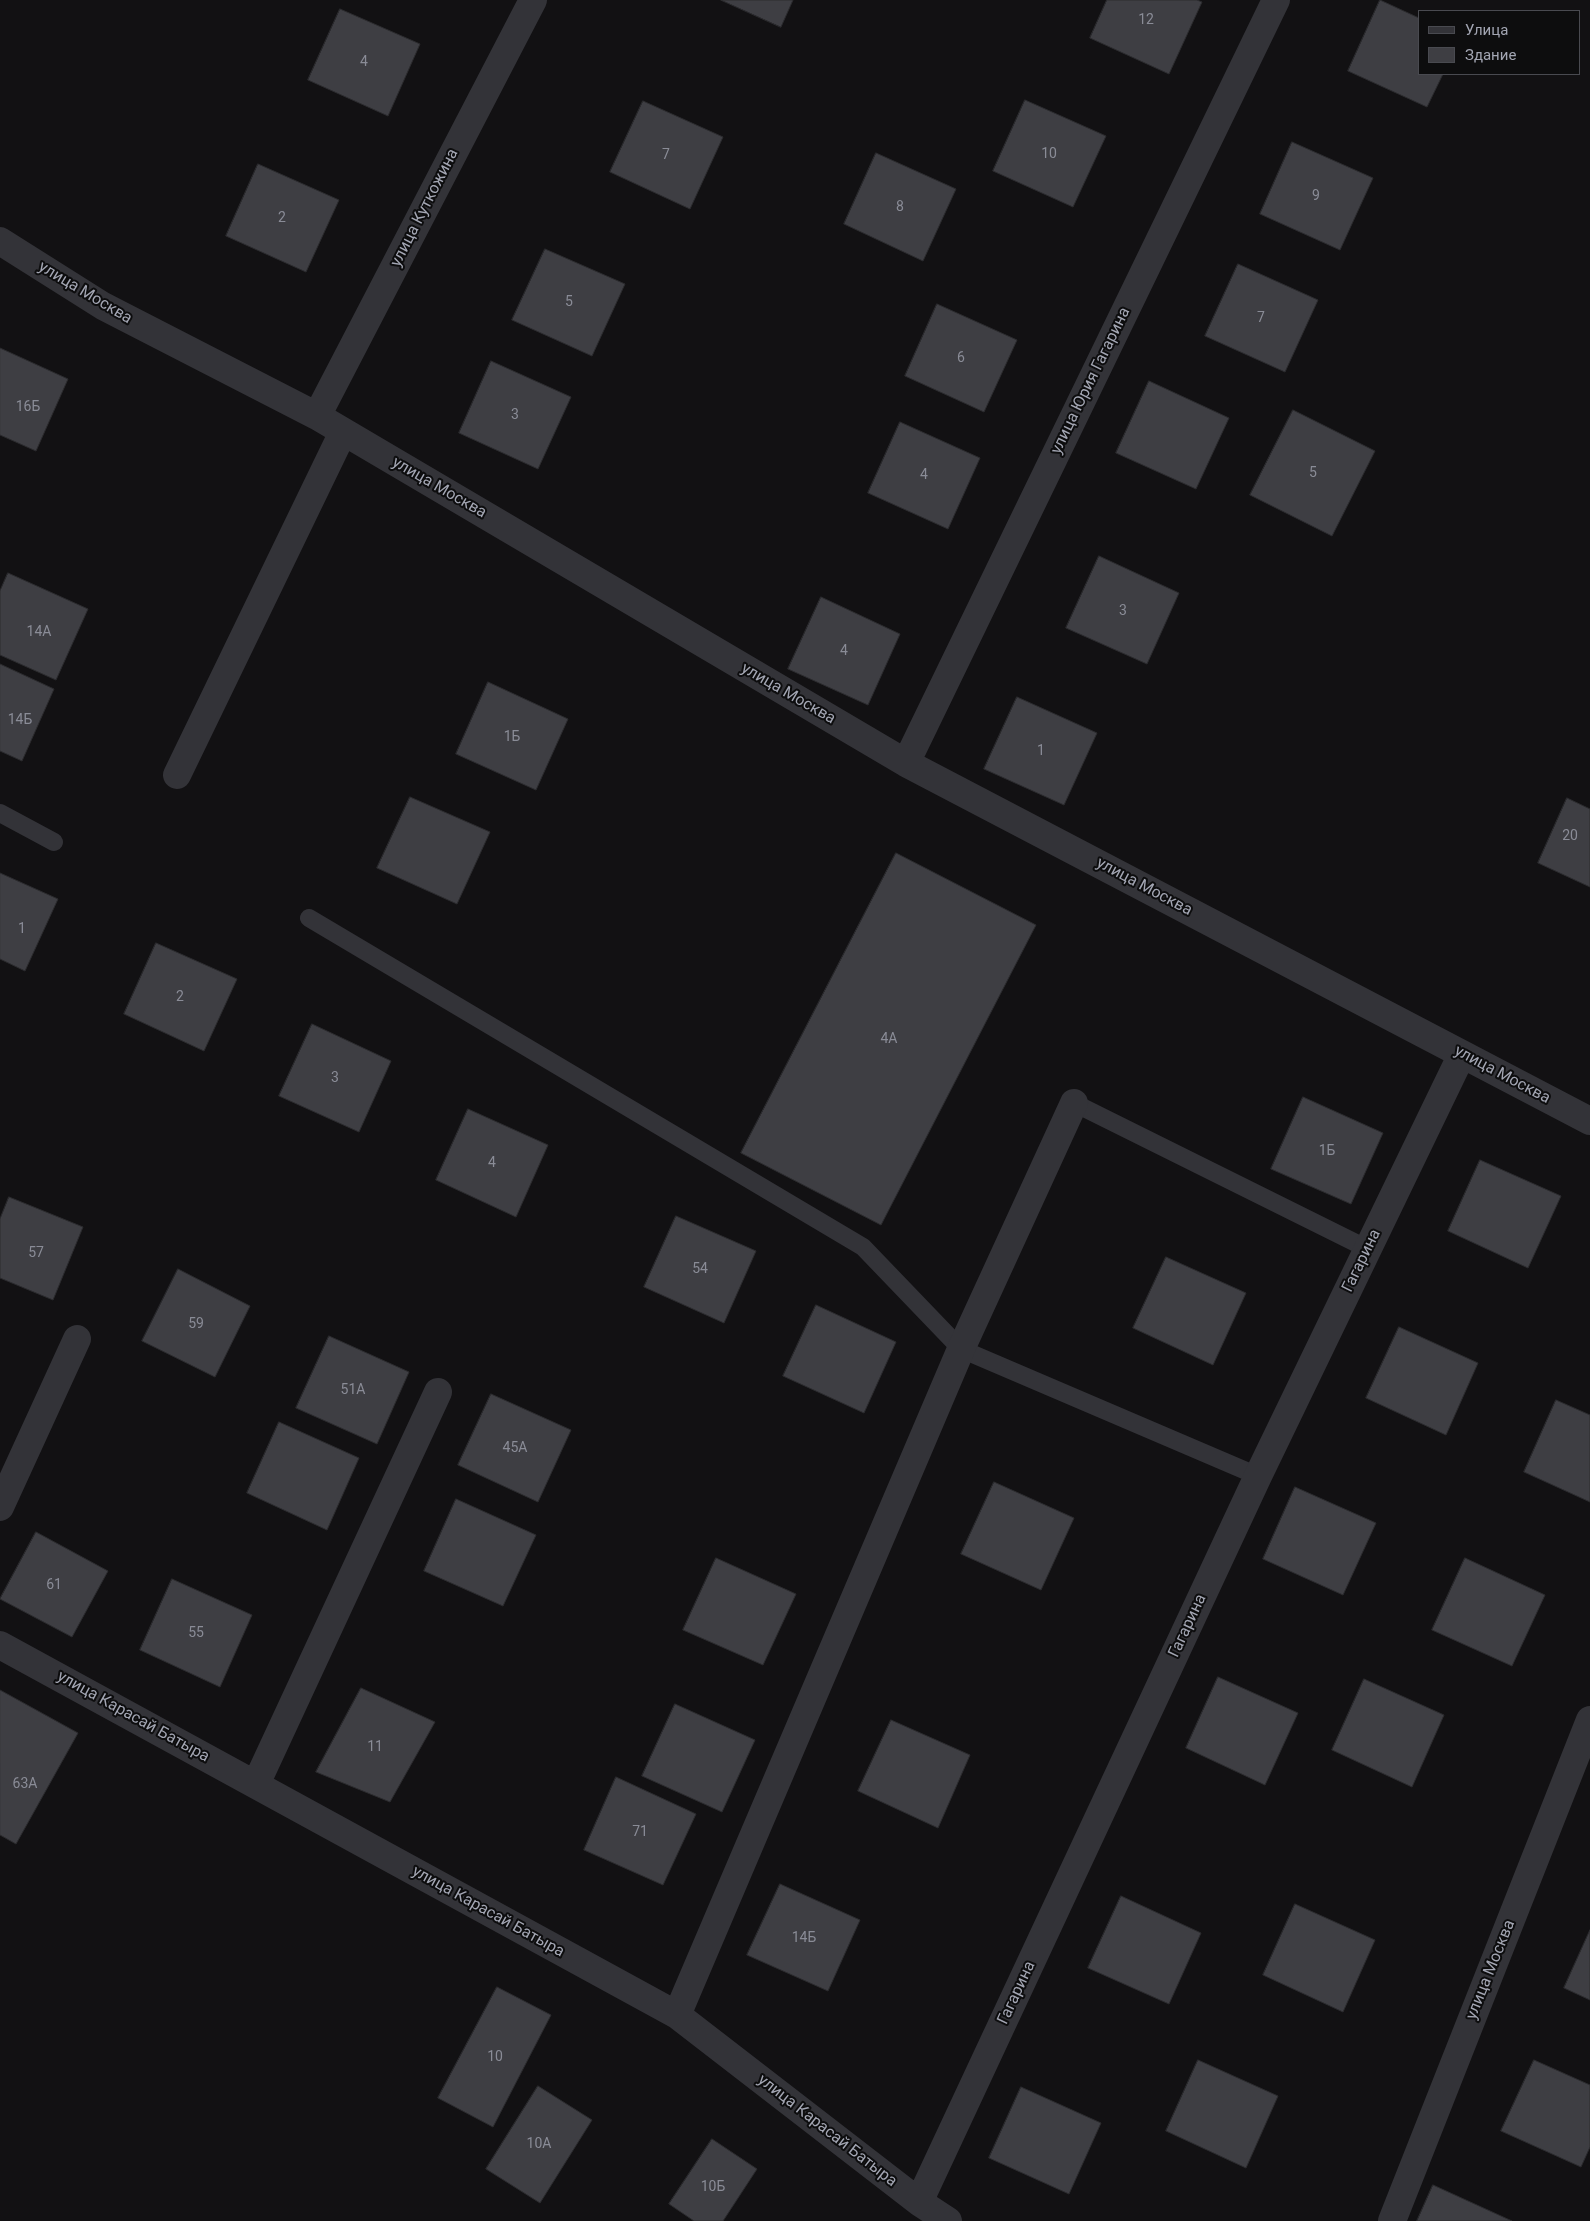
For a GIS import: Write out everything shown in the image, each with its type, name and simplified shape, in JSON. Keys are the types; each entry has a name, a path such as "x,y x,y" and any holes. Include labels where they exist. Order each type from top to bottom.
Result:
{"street":[{"name":"улица Куткожина","path":"317,416 533,0"},
{"name":"улица Юрия Гагарина","path":"906,763 1276,0"},
{"name":"улица Москва","path":"0,241 103,306 317,416 906,763 1590,1121"},
{"path":"177,775 342,432"},
{"name":"Гагарина","path":"919,2202 1258,1476 1462,1054"},
{"path":"677,2015 961,1349 1074,1103"},
{"path":"0,1507 77,1339"},
{"path":"256,1784 438,1392"},
{"name":"улица Карасай Батыра","path":"0,1645 677,2015 919,2202 948,2221"},
{"name":"улица Москва","path":"1392,2221 1590,1720"}],"lane":[{"path":"0,813 54,842"},
{"path":"309,918 863,1247 961,1349 1258,1476"},
{"path":"1074,1103 1368,1249"}],"building":[{"path":"721,0 793,0 781,27"},
{"path":"1107,0 1197,0 1202,2 1169,74 1090,38"},
{"path":"1380,0 1418,18 1418,75 1443,75 1427,107 1348,71"},
{"path":"340,9 420,44 388,116 308,80"},
{"path":"1025,100 1106,136 1073,207 993,171"},
{"path":"643,101 723,137 690,209 610,172"},
{"path":"1292,142 1373,178 1340,250 1260,214"},
{"path":"876,153 956,189 923,261 844,224"},
{"path":"258,164 339,200 306,272 226,236"},
{"path":"545,249 625,284 592,356 512,320"},
{"path":"1238,264 1318,300 1285,372 1205,336"},
{"path":"937,304 1017,340 984,412 905,376"},
{"path":"0,348 68,379 36,451 0,435"},
{"path":"491,361 571,397 538,469 459,433"},
{"path":"1149,381 1229,418 1196,489 1116,453"},
{"path":"1293,410 1375,451 1332,536 1250,495"},
{"path":"900,422 980,458 948,529 868,493"},
{"path":"1099,556 1179,593 1147,664 1066,628"},
{"path":"8,573 88,609 56,680 0,655 0,591"},
{"path":"821,597 900,634 868,705 788,669"},
{"path":"0,664 54,689 22,761 0,751"},
{"path":"488,682 568,719 536,790 456,754"},
{"path":"1017,697 1097,733 1064,805 984,769"},
{"path":"410,797 490,832 457,904 377,868"},
{"path":"1567,798 1590,809 1590,887 1538,863"},
{"path":"896,853 1036,925 881,1225 741,1153"},
{"path":"0,873 58,899 25,971 0,959"},
{"path":"156,943 237,979 204,1051 124,1014"},
{"path":"312,1024 391,1061 359,1132 279,1096"},
{"path":"1303,1097 1383,1133 1351,1204 1271,1169"},
{"path":"468,1109 548,1145 516,1217 436,1180"},
{"path":"1480,1160 1561,1196 1528,1268 1448,1231"},
{"path":"9,1197 83,1227 53,1300 0,1278 0,1219"},
{"path":"676,1216 756,1251 724,1323 644,1287"},
{"path":"1166,1257 1246,1293 1213,1365 1133,1328"},
{"path":"178,1269 250,1306 215,1377 142,1341"},
{"path":"816,1305 896,1342 864,1413 783,1376"},
{"path":"1399,1327 1478,1363 1446,1435 1366,1398"},
{"path":"329,1336 409,1372 377,1444 296,1408"},
{"path":"491,1394 571,1430 538,1502 458,1465"},
{"path":"1556,1400 1590,1415 1590,1502 1524,1472"},
{"path":"279,1422 359,1458 327,1530 247,1493"},
{"path":"994,1482 1074,1518 1041,1590 961,1554"},
{"path":"1295,1487 1376,1523 1343,1595 1263,1559"},
{"path":"456,1499 536,1535 503,1606 424,1571"},
{"path":"36,1532 108,1571 72,1637 0,1599"},
{"path":"716,1558 796,1594 763,1665 683,1630"},
{"path":"1465,1558 1545,1595 1512,1666 1432,1630"},
{"path":"172,1579 252,1615 220,1687 140,1650"},
{"path":"1218,1677 1298,1713 1265,1785 1186,1748"},
{"path":"1364,1679 1444,1715 1412,1787 1332,1750"},
{"path":"361,1688 435,1722 390,1802 316,1772"},
{"path":"0,1690 78,1733 16,1844 0,1835"},
{"path":"675,1704 755,1740 722,1812 642,1776"},
{"path":"891,1720 970,1755 938,1828 858,1791"},
{"path":"616,1777 696,1814 663,1885 584,1850"},
{"path":"780,1884 860,1920 828,1991 747,1955"},
{"path":"1121,1896 1201,1933 1169,2004 1088,1968"},
{"path":"1295,1904 1375,1940 1343,2012 1263,1975"},
{"path":"1590,1930 1590,2000 1564,1988"},
{"path":"497,1987 551,2015 493,2127 438,2098"},
{"path":"1198,2060 1278,2096 1246,2168 1166,2131"},
{"path":"1534,2060 1590,2085 1590,2147 1581,2167 1501,2131"},
{"path":"538,2086 592,2120 540,2203 486,2169"},
{"path":"1021,2087 1101,2123 1069,2194 989,2158"},
{"path":"712,2139 757,2169 723,2221 694,2221 669,2204"},
{"path":"1433,2185 1512,2221 1417,2221"}]}
